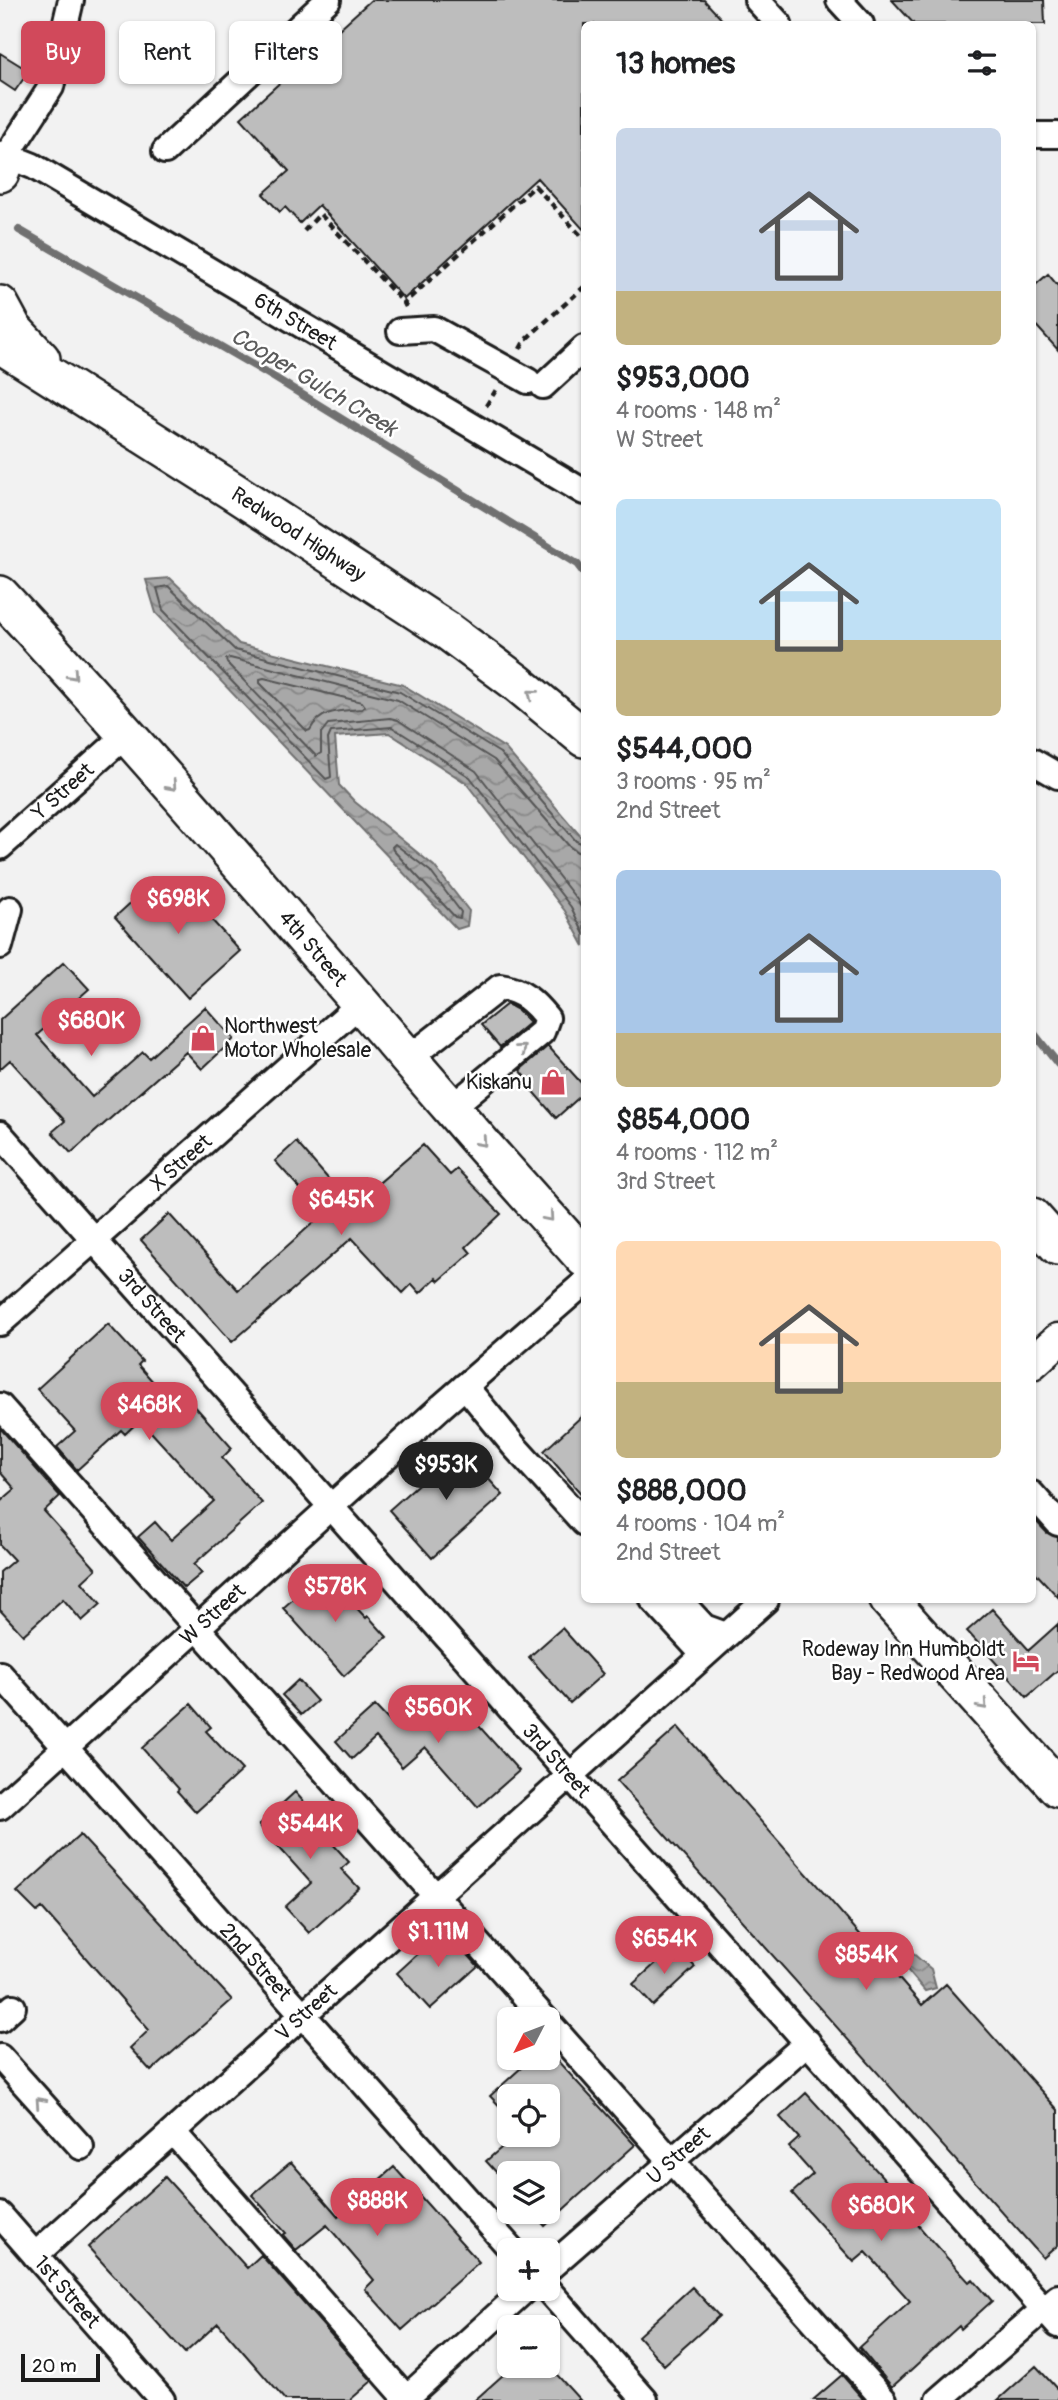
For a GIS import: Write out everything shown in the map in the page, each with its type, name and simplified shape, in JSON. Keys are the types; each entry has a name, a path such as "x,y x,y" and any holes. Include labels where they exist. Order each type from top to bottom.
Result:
{"highway":[{"path":"0,305 13,329 48,366 181,459"},
{"name":"Redwood Highway","path":"0,344 446,631 516,682 581,735"},
{"path":"0,595 14,621 126,735"},
{"name":"4th Street","path":"126,735 581,1255"},
{"path":"1036,1205 1058,1216"},
{"path":"1036,1221 1058,1246"},
{"path":"892,1603 1058,1788"}],"main road":[{"path":"1036,1359 1058,1340"}],"street":[{"path":"1,166 51,87 71,0"},
{"path":"165,150 328,0"},
{"path":"757,0 776,21"},
{"path":"839,0 858,21"},
{"path":"1036,135 1058,135"},
{"name":"6th Street","path":"1,166 23,162 33,166 581,490"},
{"path":"400,331 434,329 526,379 581,350"},
{"name":"Y Street","path":"0,847 126,735"},
{"path":"1036,763 1058,776"},
{"path":"0,946 10,909"},
{"path":"409,1058 500,987 523,994 542,1012 547,1018 542,1032 451,1108"},
{"name":"X Street","path":"0,1323 362,1002"},
{"name":"3rd Street","path":"0,1134 808,2042 1053,2310"},
{"name":"W Street","path":"0,1807 465,1386 581,1286"},
{"path":"465,1386 514,1446 581,1520"},
{"path":"0,1406 535,2007"},
{"path":"1036,1498 1058,1523"},
{"path":"656,1603 704,1655"},
{"path":"682,1603 704,1627 726,1636"},
{"name":"V Street","path":"35,2255 763,1603"},
{"name":"2nd Street","path":"0,1674 501,2238"},
{"path":"560,2036 884,2400"},
{"name":"U Street","path":"560,2259 808,2042"},
{"path":"0,2057 81,2147"},
{"path":"173,2132 406,2399 513,2301"},
{"name":"1st Street","path":"0,2215 162,2400"},
{"path":"558,2301 645,2400"},
{"path":"939,2400 1053,2310"}],"path":[{"path":"404,303 535,186 581,236"},
{"path":"304,231 320,214 427,329"},
{"path":"485,410 526,379 525,340 581,290"}],"water":[{"path":"170,578 239,644 403,685 505,748 581,837 581,940 565,911 466,783 389,733 335,737 339,785 355,802 434,866 469,911 467,926 457,929 156,613 146,580"},
{"path":"910,1951 931,1969 936,1988 925,1991 898,1959"}],"building":[{"path":"371,0 704,0 723,21 581,21 581,227 537,178 404,299 319,205 300,223 285,207 280,212 263,194 289,171 241,118 278,84 342,84 342,26"},
{"path":"892,0 1044,0 1045,24 1036,24 1036,21 911,21"},
{"path":"0,53 21,66 21,82 15,91 0,81"},
{"path":"1048,274 1058,286 1058,350 1036,325 1036,284"},
{"path":"158,878 171,892 179,884 240,951 188,998 115,917"},
{"path":"64,962 89,989 37,1035 92,1097 143,1052 149,1058 205,1007 234,1039 202,1069 186,1052 71,1153 52,1132 65,1121 10,1060 0,1069 0,1020"},
{"path":"507,1004 530,1022 500,1047 481,1025"},
{"name":"Kiskanu","path":"548,1046 581,1083 581,1096 556,1118 522,1079 525,1076 520,1070"},
{"path":"296,1142 352,1206 423,1145 450,1175 457,1169 501,1214 466,1247 471,1253 439,1281 436,1278 420,1293 412,1284 403,1293 352,1238 232,1342 141,1240 169,1214 238,1290 323,1214 275,1161"},
{"path":"108,1324 142,1361 138,1365 173,1404 184,1394 232,1448 222,1458 262,1503 194,1564 202,1573 184,1588 138,1537 155,1522 171,1540 214,1501 140,1420 125,1434 121,1430 77,1470 57,1447 75,1431 37,1389"},
{"path":"581,1417 581,1494 544,1451"},
{"path":"0,1428 60,1496 44,1511 96,1569 82,1582 101,1604 82,1621 63,1599 23,1635 0,1610 0,1572 14,1560 0,1545 0,1502 15,1489 0,1472"},
{"path":"460,1447 503,1495 432,1558 389,1510"},
{"path":"1036,1521 1047,1533 1058,1537 1058,1597 1036,1573"},
{"path":"323,1572 387,1637 344,1676 283,1608"},
{"name":"Rodeway Inn Humboldt Bay - Redwood Area","path":"992,1609 1029,1650 1058,1624 1058,1670 1027,1697 967,1631"},
{"path":"562,1628 603,1674 570,1703 529,1657"},
{"path":"298,1680 317,1701 301,1715 282,1695"},
{"path":"439,1690 466,1721 471,1717 519,1771 478,1807 425,1747 402,1767 376,1737 352,1759 336,1741 375,1706 396,1728"},
{"path":"191,1704 211,1727 206,1731 242,1770 196,1812 142,1748"},
{"path":"678,1727 922,2005 946,1984 1058,2110 1058,2245 1043,2258 617,1781"},
{"path":"295,1792 328,1829 323,1833 349,1862 341,1869 359,1888 309,1933 285,1907 311,1883 259,1825"},
{"path":"80,1835 232,2000 151,2071 130,2048 149,2030 42,1908 37,1912 17,1892"},
{"path":"445,1929 478,1966 430,2009 397,1973"},
{"path":"676,1945 695,1967 653,2006 633,1984"},
{"path":"560,2063 635,2145 560,2212 560,2161 497,2161 497,2173 486,2161 502,2147 560,2147 560,2084 503,2084 519,2070 560,2070"},
{"path":"497,2090 497,2103 490,2096"},
{"path":"806,2093 888,2183 929,2238 969,2282 973,2279 992,2301 961,2329 959,2326 892,2387 859,2347 910,2301 866,2252 854,2262 792,2193 813,2174 789,2147 799,2138 780,2117"},
{"path":"291,2162 338,2216 394,2167 479,2262 402,2330 365,2289 374,2280 327,2225 296,2250 283,2235 286,2233 252,2195"},
{"path":"165,2177 247,2268 261,2255 372,2381 350,2400 285,2400 218,2323 185,2353 88,2247"},
{"path":"692,2287 719,2316 664,2365 638,2336"},
{"path":"1036,2366 1058,2390 1058,2400 998,2400"},
{"path":"842,2375 864,2400 813,2400"},
{"path":"500,2378 560,2378 580,2400 475,2400"}],"waterway":[{"name":"Cooper Gulch Creek","path":"19,230 275,378 577,564 581,569"},
{"name":"Cooper Gulch Creek","path":"1036,1036 1058,1064"}],"place":[{"name":"Northwest Motor Wholesale","path":"203,1038"},
{"name":"Kiskanu","path":"553,1082"},
{"name":"Rodeway Inn Humboldt Bay - Redwood Area","path":"1026,1661"}]}
